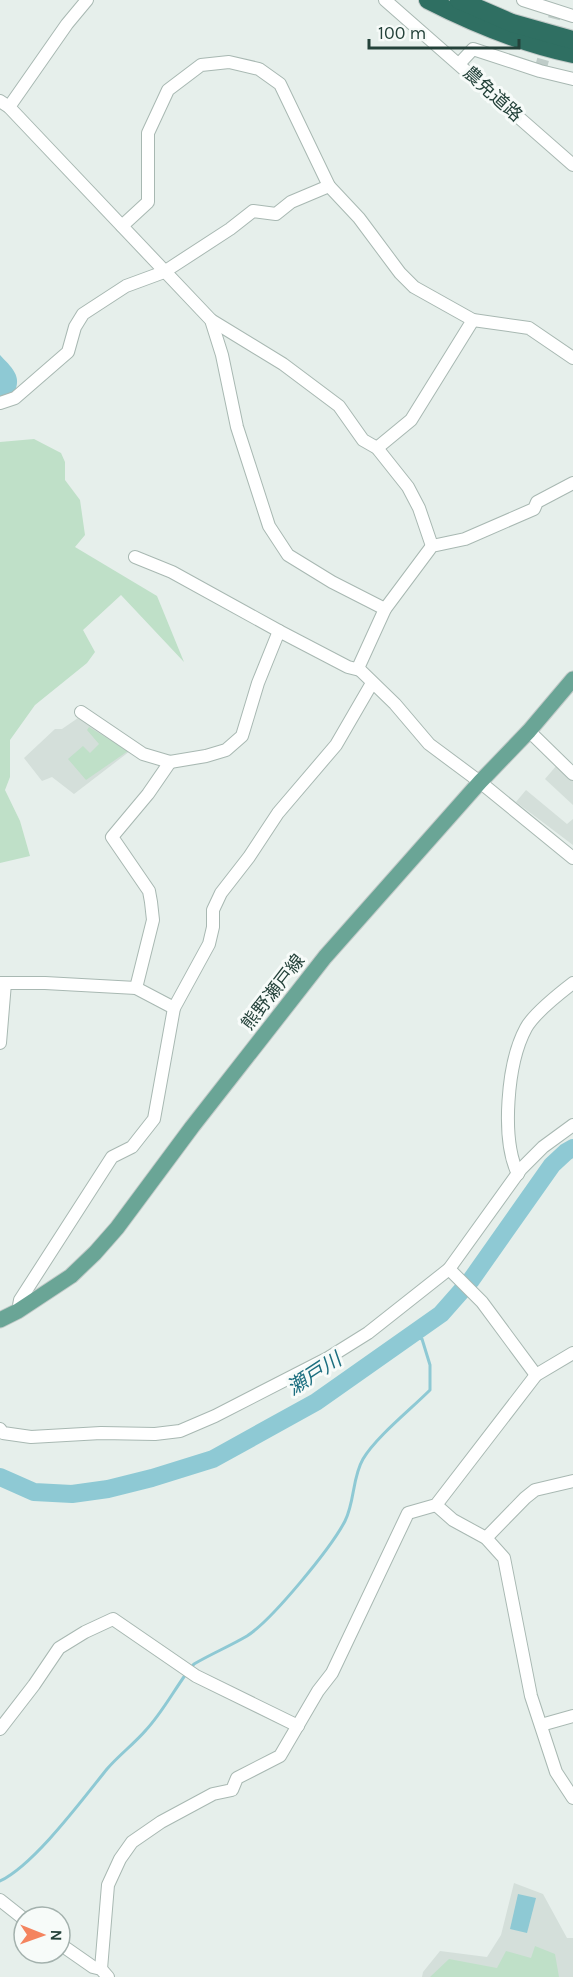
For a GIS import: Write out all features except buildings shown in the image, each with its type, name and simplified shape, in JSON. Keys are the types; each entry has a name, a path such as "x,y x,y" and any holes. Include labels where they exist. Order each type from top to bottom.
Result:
{"highway":[{"path":"428,0 509,37 573,54"},
{"path":"459,0 512,23 573,40"}],"main road":[{"name":"熊野瀬戸線","path":"0,1320 18,1311 71,1276 95,1253 117,1228 192,1127 325,957 573,679"}],"street":[{"path":"87,0 5,104 211,320 284,364 339,406 363,440 377,448 408,487 419,508 432,546"},
{"name":"農免道路","path":"385,0 573,165"},
{"path":"523,0 573,16"},
{"path":"459,64 473,49 540,71 573,79"},
{"path":"122,226 148,202 148,133 168,90 201,65 228,62 259,69 280,84 328,186 358,218 400,273 414,287 473,320 529,328 573,358"},
{"path":"0,403 15,398 68,352 75,327 83,315 126,286 164,272 230,229 253,211 276,214 291,202 328,186"},
{"path":"211,320 222,355 237,427 269,526 288,555 332,582 385,609"},
{"path":"377,448 411,420 473,320"},
{"path":"360,670 359,666 385,609 432,546 465,539 534,509 537,501 573,483"},
{"path":"135,556 172,572 348,668 360,670 395,704 429,744 480,782 573,858"},
{"path":"81,712 143,754 170,762 226,750 242,736 258,683 279,631"},
{"path":"18,1311 20,1300 112,1157 132,1148 154,1119 174,1008 209,944 213,927 213,910 221,893 249,857 278,813 336,745 372,683"},
{"path":"529,731 573,774"},
{"path":"136,988 153,920 152,902 150,891 112,837 148,794 170,762"},
{"path":"0,1043 2,983 136,988 174,1008"},
{"path":"518,1174 511,1160 508,1122 511,1071 526,1027 573,983"},
{"path":"0,1429 3,1433 31,1437 101,1433 155,1434 180,1431 215,1416 328,1359 368,1333 450,1270 518,1174 543,1147 573,1125"},
{"path":"450,1270 480,1299 536,1375"},
{"path":"72,1952 105,1973 108,1885 120,1859 132,1842 161,1822 213,1794 232,1790 237,1778 280,1756 318,1691 332,1673 408,1513 436,1505 536,1375 573,1353"},
{"path":"486,1538 535,1490 573,1481"},
{"path":"436,1505 453,1520 486,1538 504,1558 531,1696 556,1772 573,1798"},
{"path":"0,1729 59,1648 113,1619 196,1676 298,1726"},
{"path":"542,1725 573,1716"},
{"path":"0,1900 12,1910"}],"shaded area":[{"path":"78,718 130,751 74,794 52,777 42,781 24,758 55,729 62,729"},
{"path":"557,765 573,780 573,805 545,779"},
{"path":"526,790 567,824 573,819 573,845 516,802"},
{"path":"514,1883 543,1894 567,1938 573,1938 573,1977 422,1977 423,1972 440,1951 487,1957 501,1935"}],"green space":[{"path":"34,439 61,453 65,462 65,480 80,500 85,535 75,547 157,596 184,662 121,595 83,630 95,652 87,663 35,705 10,740 10,777 5,790 20,821 30,856 0,863 0,442"},
{"path":"89,727 128,751 86,780 68,759 83,746 90,753 99,744 87,730"},
{"path":"535,1946 555,1954 559,1977 430,1977 449,1959 497,1968 506,1951 531,1958"}],"water":[{"path":"0,355 14,372 17,382 14,393 0,398"},
{"path":"518,1894 536,1898 527,1933 510,1929"}],"waterway":[{"name":"瀬戸川","path":"0,1477 34,1492 72,1494 108,1489 213,1459 316,1402 441,1314 471,1280 552,1165 573,1148"},
{"path":"190,1669 194,1664 258,1628 300,1583 338,1533 348,1513 359,1466 363,1459 385,1433 430,1390 430,1365 422,1339 410,1336"},
{"path":"0,1881 28,1861 57,1831 107,1769 151,1724 186,1674"}],"tunnel":[{"path":"540,71 556,11"}]}
